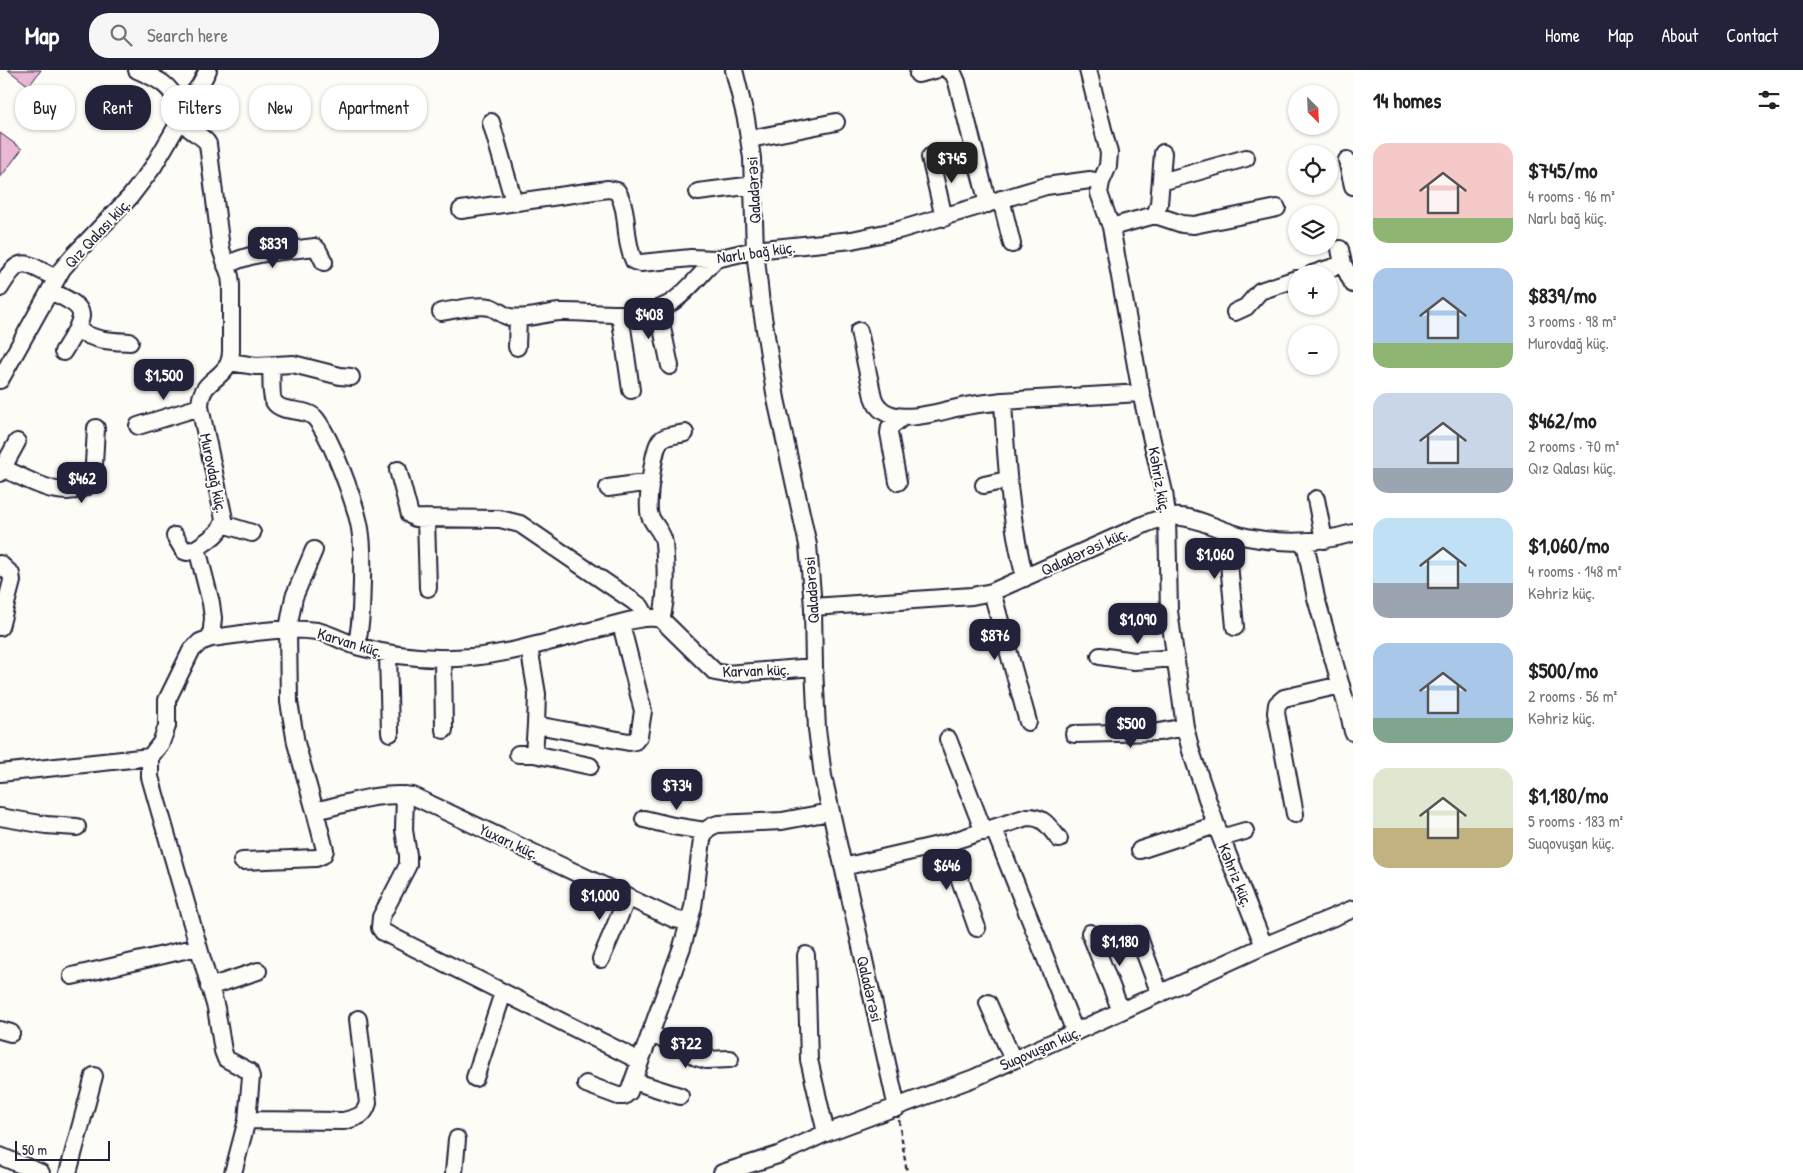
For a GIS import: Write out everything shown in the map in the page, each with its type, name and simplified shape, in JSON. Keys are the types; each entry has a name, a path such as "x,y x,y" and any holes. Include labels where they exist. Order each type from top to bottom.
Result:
{"street":[{"path":"137,70 165,85"},
{"name":"Qız Qalası küç.","path":"198,85 208,70"},
{"name":"Qaladərəsi","path":"734,70 750,138 754,185 755,250 761,304 776,399 808,545 813,607 817,729 830,812 897,1108"},
{"path":"918,74 935,70"},
{"path":"948,70 953,72 957,82 994,202 1012,244"},
{"name":"Kəhriz küç.","path":"1088,70 1109,153 1108,166 1101,182 1099,193 1111,227 1141,393 1162,477 1167,516 1169,611 1185,727 1194,760 1219,832 1264,946"},
{"path":"491,122 514,202"},
{"path":"750,138 836,122"},
{"name":"Qız Qalası küç.","path":"0,380 53,284 68,261 130,197 175,130"},
{"path":"138,426 200,407 203,392 211,381 225,369 229,362 231,351 231,285 221,249 208,144 205,138 191,130"},
{"path":"1155,214 1159,204 1163,153"},
{"path":"930,157 944,218"},
{"path":"1161,182 1246,158"},
{"path":"1347,160 1353,186"},
{"name":"Narlı bağ küç.","path":"461,210 608,189 617,191 622,200 629,252 634,261 691,258 716,259 755,250 852,240 944,218 1046,186 1090,180 1101,182"},
{"path":"698,192 754,185"},
{"path":"1111,227 1155,214 1182,224 1194,225 1278,208"},
{"path":"226,266 234,260 248,256 315,247 324,262"},
{"path":"1326,265 1341,256 1353,284"},
{"path":"441,312 485,306 509,317 518,318 560,312 620,314 658,309 671,303 716,259"},
{"path":"0,288 11,271 19,264 28,264 76,305 80,310 81,316 77,329 64,352"},
{"path":"1235,312 1246,307 1260,291 1288,282"},
{"path":"658,309 670,366"},
{"path":"620,314 631,390"},
{"path":"518,318 518,347"},
{"path":"77,329 88,337 103,341 130,342"},
{"path":"859,331 875,405 881,411 903,417 914,417 1003,401 1141,393"},
{"path":"229,362 272,366 301,365 326,373 351,377"},
{"path":"272,366 273,398 275,403 281,407 312,414 318,421 333,450 356,512 362,551 361,629 356,646"},
{"path":"1003,401 1012,519 1025,578"},
{"name":"Murovdağ küç.","path":"196,548 219,532 224,519 200,407"},
{"path":"898,482 889,433 890,427 903,417"},
{"path":"17,442 1,471 51,491 87,488 94,482 96,428"},
{"path":"398,470 410,515 416,518 500,519 520,524 633,601 654,618 664,608 664,541 650,516 648,505 651,482 658,443 664,438 685,433"},
{"path":"984,485 1008,480"},
{"path":"608,488 651,482"},
{"path":"1316,499 1324,540"},
{"name":"Qaladərəsi küç.","path":"813,607 972,596 992,592 1167,516 1195,519 1229,532 1262,539 1305,542 1324,540 1353,533"},
{"path":"426,518 428,588"},
{"path":"223,524 252,533"},
{"path":"1229,532 1228,553 1235,627"},
{"path":"175,536 184,551 196,548 211,604 213,618 211,638"},
{"path":"1305,542 1316,598 1352,722"},
{"path":"242,861 316,858 323,855 325,850 296,742 289,702 288,629 294,597 314,550"},
{"path":"0,564 11,574 12,580 0,627"},
{"path":"992,592 1028,722"},
{"name":"Karvan küç.","path":"150,757 161,743 167,726 167,700 191,651 200,642 211,638 288,629 319,632 356,646 388,654 443,658 488,655 529,647 620,624 654,618 715,672 726,674 814,667"},
{"path":"536,725 629,742 639,736 643,711 642,705 620,624"},
{"path":"529,647 537,694 536,725 526,754 590,766"},
{"path":"388,654 390,733"},
{"path":"1100,656 1134,661 1176,658"},
{"path":"443,658 444,730"},
{"path":"1295,814 1276,713 1278,704 1284,698 1341,685"},
{"path":"1074,734 1159,732 1185,727"},
{"path":"948,739 1076,1032"},
{"path":"0,774 150,757 150,777 216,1008 223,1051 226,1059 249,1071 251,1077 247,1120 233,1173"},
{"path":"406,795 404,830 408,865 382,917 380,928 383,932 640,1061"},
{"name":"Yuxarı küç.","path":"316,811 374,798 413,796 674,919 689,922"},
{"path":"586,1084 624,1096 629,1092 682,947 693,907 702,840 705,831 711,826 718,824 782,821 830,812"},
{"path":"0,817 46,825 77,827"},
{"path":"843,867 947,843 1027,817 1037,817 1044,821 1059,839"},
{"path":"644,818 673,826 705,831"},
{"path":"1140,850 1219,832 1245,831"},
{"path":"947,843 977,928"},
{"path":"601,958 628,896"},
{"name":"Suqovuşan küç.","path":"722,1173 778,1155 826,1133 974,1078 1264,946 1353,909"},
{"path":"1090,933 1121,1012"},
{"path":"1138,935 1160,994"},
{"path":"72,976 198,947"},
{"path":"806,955 809,1060 826,1133"},
{"path":"209,987 258,971"},
{"path":"475,1078 503,992"},
{"path":"988,1003 1013,1060"},
{"path":"247,1120 344,1121 357,1117 366,1111 368,1103 358,1019"},
{"path":"650,1034 681,1046 696,1057 706,1060 730,1059"},
{"path":"68,1173 94,1076"},
{"path":"633,1081 680,1096"},
{"path":"454,1173 457,1139"},
{"path":"0,1156 36,1172"}],"path":[{"path":"897,1108 908,1173"}],"building":[{"path":"8,70 41,70 30,85"},
{"path":"0,133 22,149 0,178"}]}
